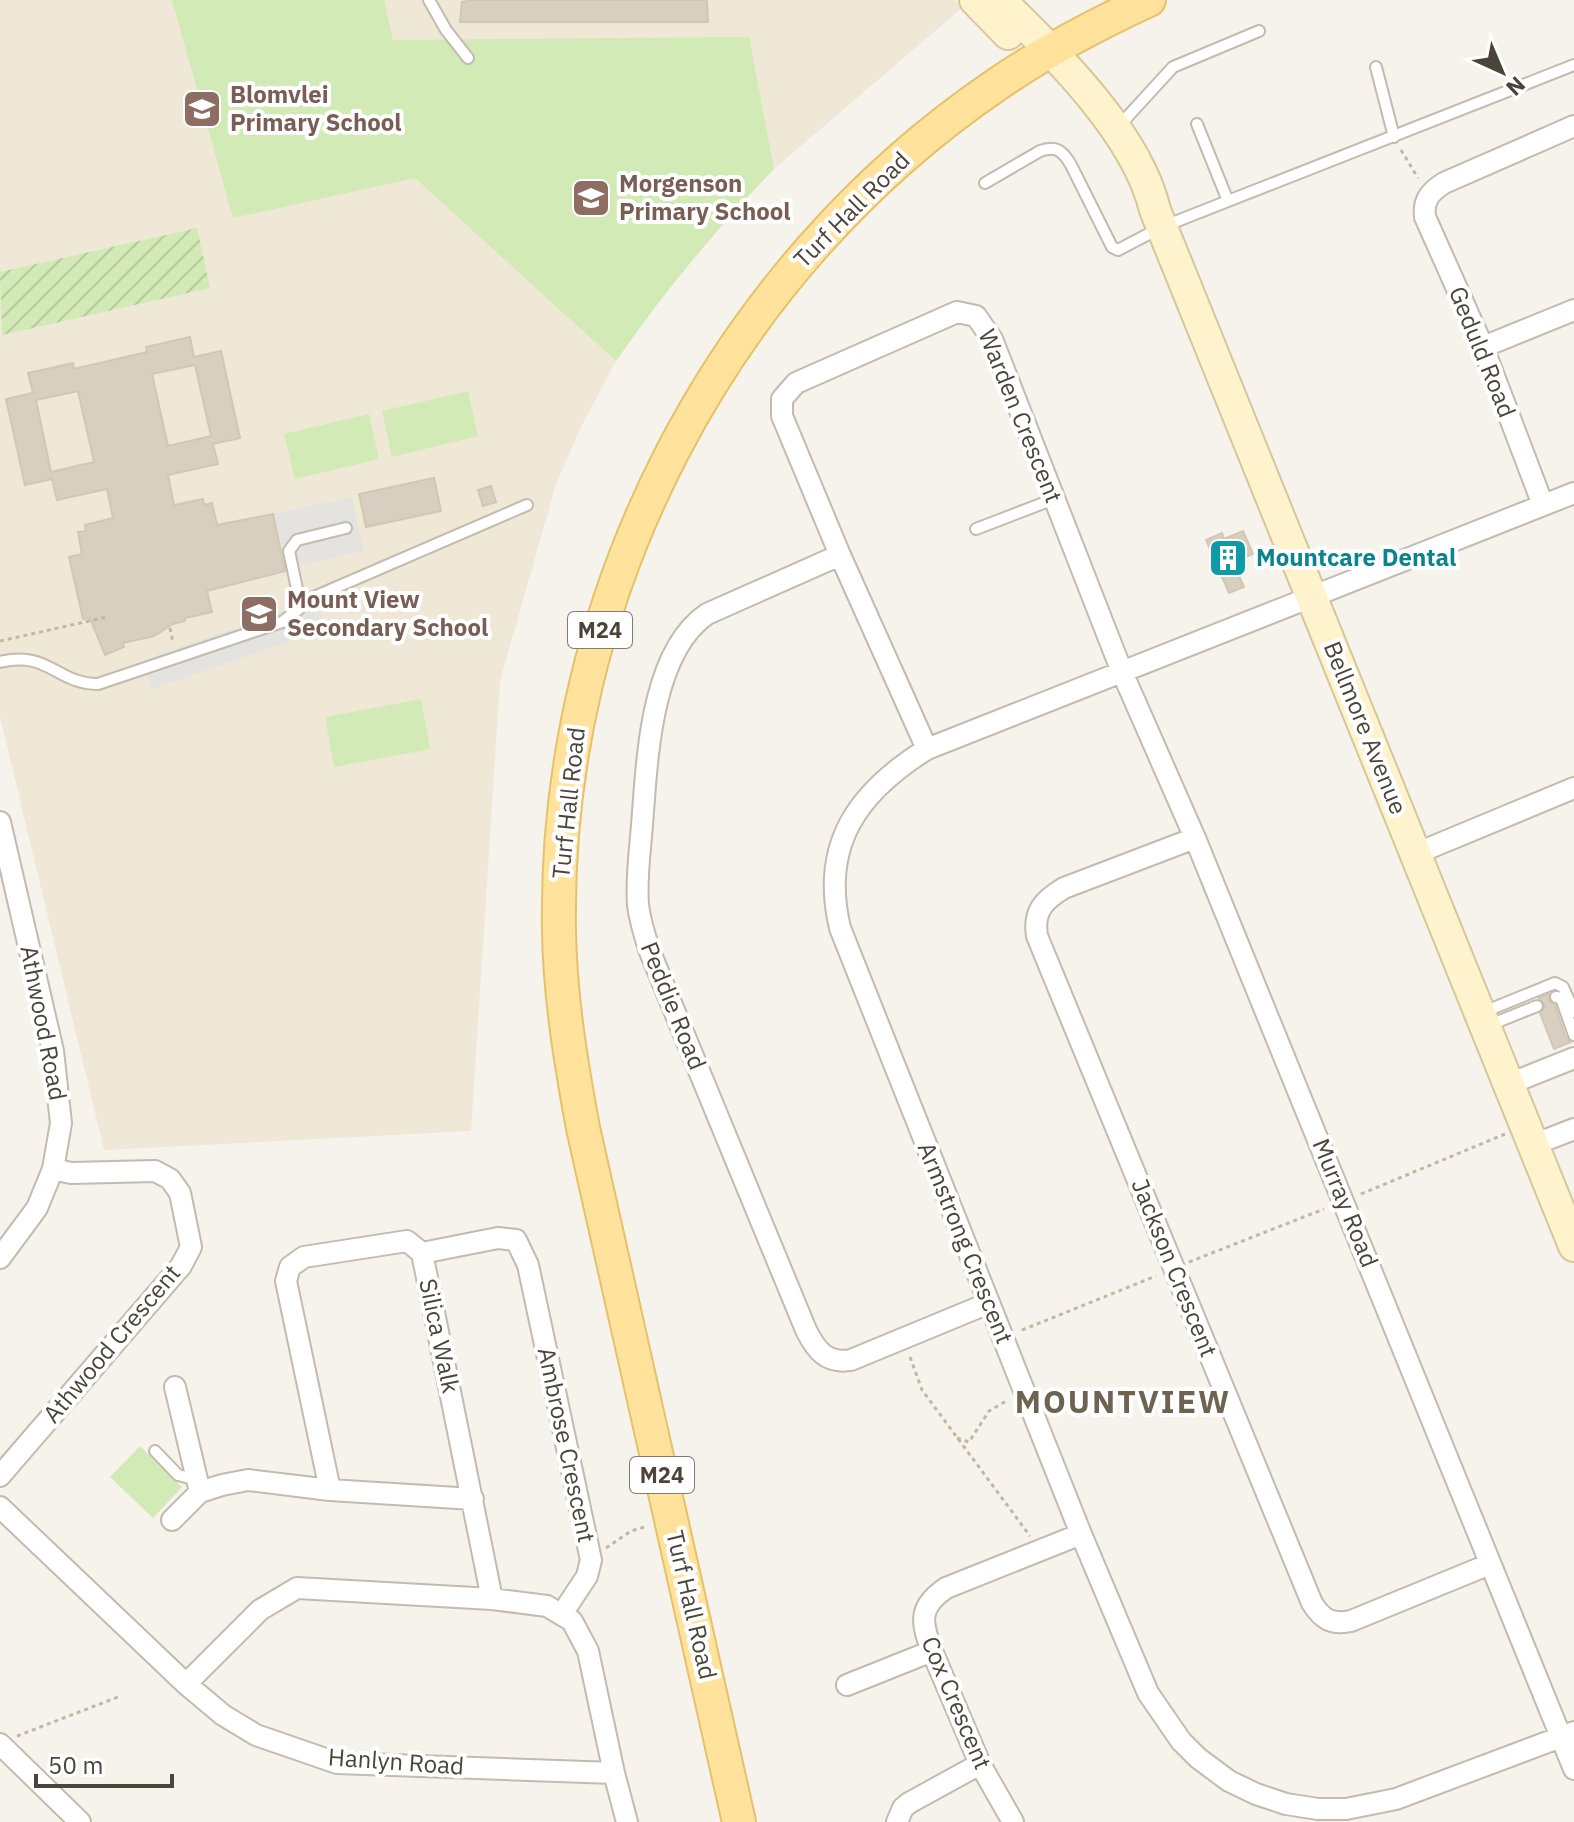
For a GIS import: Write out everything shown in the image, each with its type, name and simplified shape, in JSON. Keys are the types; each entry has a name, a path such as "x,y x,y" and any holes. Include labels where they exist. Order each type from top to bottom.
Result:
{"main road":[{"name":"Turf Hall Road","path":"739,1822 583,1128 568,1047 560,966 559,896 572,750 590,665 624,556 660,474 716,374 808,251 855,202 934,130 1000,82 1043,56 1149,0"}],"street":[{"path":"975,0 1043,56"},
{"path":"1000,0 1043,56"},
{"name":"Bellmore Avenue","path":"1043,56 1114,129 1146,179 1158,219 1509,1084 1524,1138 1574,1246"},
{"name":"Bellmore Avenue","path":"1043,56 1085,121 1158,219"},
{"path":"1427,198 1450,179 1574,126"},
{"name":"Geduld Road","path":"1427,198 1425,217 1483,347 1543,505"},
{"path":"1483,347 1574,310"},
{"name":"Warden Crescent","path":"927,749 782,416 782,399 796,383 957,312 976,316 992,339 1122,672"},
{"name":"Armstrong Crescent","path":"1568,1734 1396,1799 1371,1806 1318,1809 1286,1804 1229,1781 1181,1741 1148,1693 1081,1534 835,909 836,862 848,822 884,778 927,749 1574,493"},
{"name":"Peddie Road","path":"840,555 707,614 684,637 662,690 648,746 638,905 650,952 812,1342 826,1358 841,1362 989,1303"},
{"name":"Murray Road","path":"1122,672 1195,838 1490,1564 1568,1734"},
{"path":"1415,854 1574,788"},
{"name":"Athwood Road","path":"0,822 53,1051 61,1123 53,1169 37,1208 0,1258"},
{"name":"Jackson Crescent","path":"1195,838 1064,888 1051,896 1037,914 1037,936 1319,1614 1333,1623 1351,1621 1490,1564"},
{"path":"1509,1084 1574,1058"},
{"path":"1524,1138 1574,1129"},
{"name":"Athwood Crescent","path":"0,1476 181,1266 191,1247 180,1193 170,1179 155,1171 71,1173 53,1169"},
{"name":"Ambrose Crescent","path":"422,1253 498,1238 516,1240 528,1265 591,1560 587,1576 562,1614"},
{"name":"Silica Walk","path":"330,1490 286,1281 290,1267 304,1257 407,1241 422,1253 492,1599"},
{"path":"175,1387 199,1486"},
{"path":"172,1520 199,1486 248,1480 330,1490 473,1499"},
{"name":"Hanlyn Road","path":"0,1507 186,1684 223,1715 256,1735 337,1763 614,1773"},
{"name":"Cox Crescent","path":"1013,1822 980,1764 932,1651 923,1619 933,1597 946,1588 1081,1534"},
{"path":"186,1684 260,1610 297,1588 492,1599 547,1606 572,1621 588,1651 627,1822"},
{"path":"847,1685 932,1651"},
{"path":"1568,1734 1574,1769"},
{"path":"4,1742 80,1822"},
{"path":"897,1822 903,1808 909,1803 980,1764"}],"lane":[{"path":"429,0 446,30 468,58"},
{"path":"1114,129 1125,122 1173,67 1259,31"},
{"path":"985,183 1040,151 1056,148 1071,165 1114,248 1118,250 1158,219 1228,201 1574,65"},
{"path":"1376,67 1394,137"},
{"path":"1197,124 1228,201"},
{"path":"976,529 1054,499"},
{"path":"300,603 527,505"},
{"path":"0,662 32,659 81,682 98,684 282,622 299,609 300,603 289,548 297,540 346,528"},
{"path":"1482,1020 1555,983 1563,987 1574,1012"},
{"path":"1556,997 1561,998 1574,1035"},
{"path":"1482,1020 1537,1006"},
{"path":"155,1451 178,1475 199,1486"}],"path":[{"path":"1394,137 1427,198"},
{"path":"0,641 107,617"},
{"path":"1353,1197 1524,1138"},
{"path":"1182,1265 1334,1204"},
{"path":"1016,1340 1023,1330 1165,1272"},
{"path":"903,1338 922,1390 1031,1537 1035,1552"},
{"path":"957,1438 969,1442 989,1411 1024,1390"},
{"path":"591,1560 631,1531 656,1524"},
{"path":"4,1742 118,1697"}],"shaded area":[{"name":"Mount View Secondary School","path":"0,0 954,0 962,8 774,169 727,218 653,307 616,361 581,427 556,484 500,681 471,1131 104,1150 0,717"},
{"path":"352,497 364,551 285,568 273,514"},
{"path":"315,600 325,629 152,689 143,660"}],"green space":[{"name":"Morgenson Primary School","path":"172,0 384,0 393,40 749,37 774,169 691,262 616,361 415,178 233,218"},
{"path":"197,228 210,288 2,335 0,272"},
{"path":"468,391 478,436 392,457 382,411"},
{"path":"369,414 379,459 295,479 284,434"},
{"path":"421,699 430,749 334,767 325,717"},
{"path":"140,1446 182,1487 153,1518 110,1477"}],"building":[{"path":"707,0 708,22 460,22 462,2"},
{"path":"190,337 194,357 221,351 240,438 213,444 218,464 168,475 174,505 203,499 204,505 212,503 217,525 273,514 285,571 207,591 212,612 185,618 185,621 173,624 154,636 123,643 124,647 105,655 90,618 83,619 69,557 82,554 78,532 86,531 85,525 113,518 107,489 57,500 52,479 25,485 6,399 33,393 28,373 73,363 74,369 147,352 146,347","holes":["195,365 211,436 168,446 152,374","78,391 94,462 51,472 36,400"]},
{"path":"434,478 441,511 366,527 359,494"},
{"path":"491,486 496,502 483,506 478,490"},
{"name":"Mountcare Dental","path":"1243,531 1253,554 1233,562 1244,587 1229,593 1206,540 1222,533 1224,539"},
{"path":"1549,994 1566,1038 1571,1042 1554,1049 1540,1013 1545,1006 1539,998"}],"place":[{"name":"Blomvlei Primary School","path":"202,109"},
{"name":"Morgenson Primary School","path":"591,198"},
{"name":"Mountcare Dental","path":"1228,558"},
{"name":"Mount View Secondary School","path":"259,614"}],"district":[{"name":"MOUNTVIEW","path":"1123,1402"}]}
